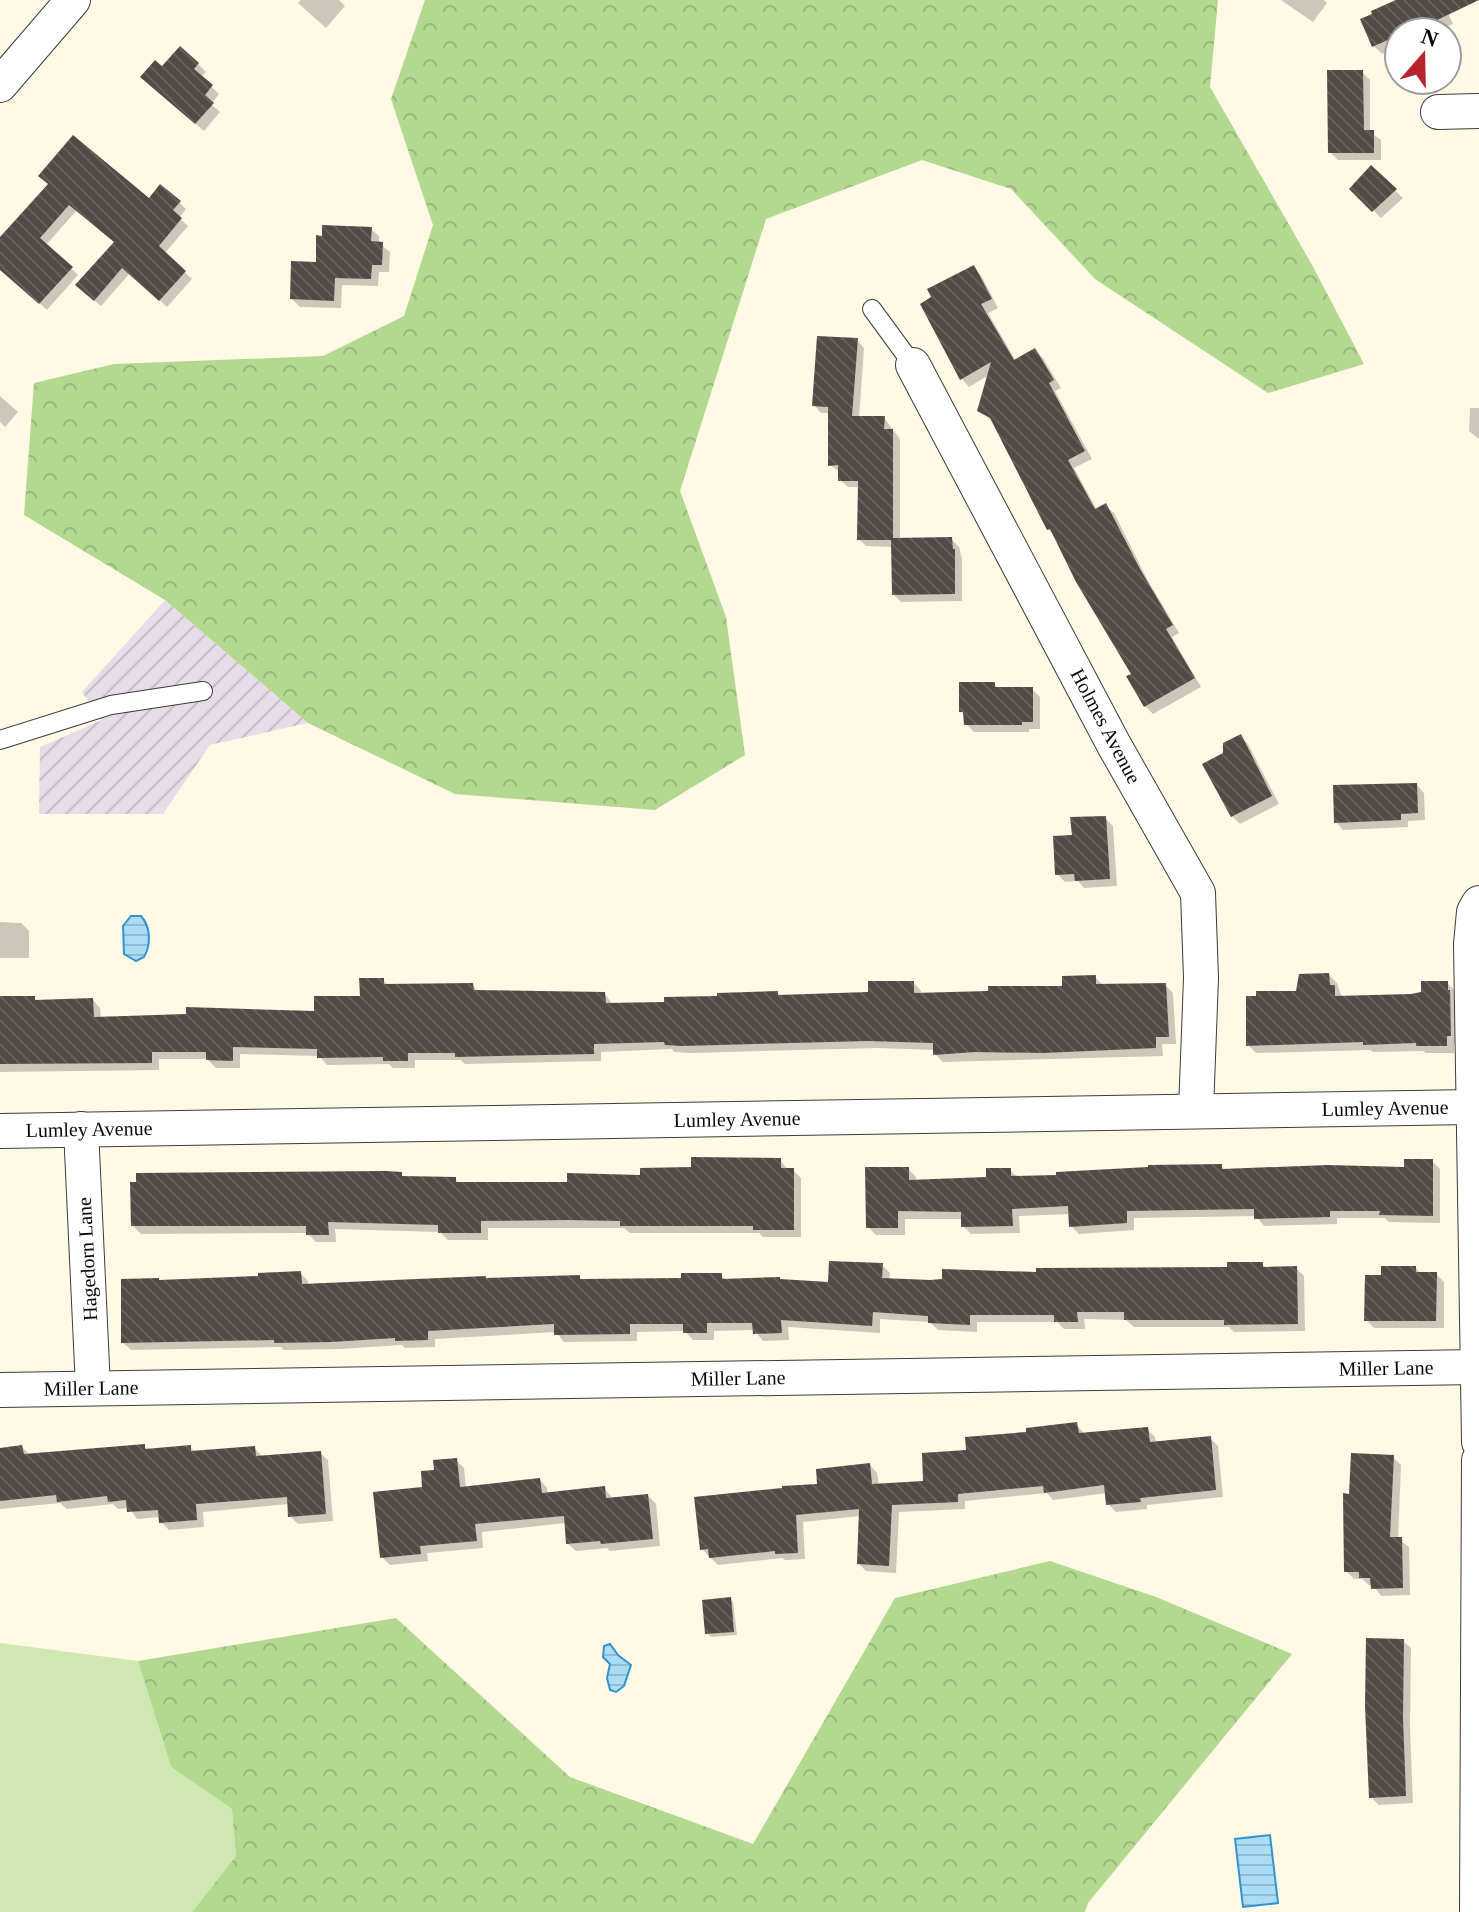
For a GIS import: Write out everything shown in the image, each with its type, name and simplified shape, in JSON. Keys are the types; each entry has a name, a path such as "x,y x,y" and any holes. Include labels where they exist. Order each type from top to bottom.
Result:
{"street":[{"path":"0,85 73,0"},
{"path":"1438,112 1479,111"},
{"name":"Holmes Avenue","path":"913,365 1074,664 1114,745 1198,893 1201,978 1196,1111"},
{"path":"1479,903 1474,912 1471,944 1479,1442"},
{"name":"Lumley Avenue","path":"0,1131 1473,1107"},
{"name":"Hagedorn Lane","path":"81,1129 93,1388"},
{"name":"Miller Lane","path":"0,1390 1477,1367"},
{"path":"1477,1912 1479,1460"}],"lane":[{"path":"872,309 913,365"},
{"path":"0,740 111,705 203,691"}],"shaded area":[{"path":"165,600 308,723 210,745 163,814 39,814 40,747 102,720 82,692"}],"green space":[{"path":"425,0 1218,0 1210,87 1311,263 1364,364 1268,393 1095,279 1011,189 922,160 766,219 680,491 726,617 745,755 655,810 455,794 308,723 165,600 24,515 34,383 114,364 323,356 404,316 433,225 391,99"},
{"path":"1050,1561 1156,1597 1292,1654 1088,1903 1085,1912 192,1912 236,1856 232,1809 171,1767 138,1661 396,1618 570,1777 753,1844 895,1598"},
{"path":"0,1643 138,1661 171,1767 232,1809 236,1856 192,1912 0,1912"}],"water":[{"path":"131,916 141,916 149,936 144,957 136,961 124,954 123,926"},
{"path":"610,1644 631,1665 624,1686 616,1692 610,1690 607,1678 610,1664 603,1657 604,1646"},
{"path":"1270,1835 1278,1903 1243,1907 1235,1839"}],"building":[{"path":"1396,0 1479,0 1446,16 1383,16 1383,42 1372,47 1360,19 1372,14 1371,11"},
{"path":"180,46 199,63 194,69 213,85 205,95 214,103 195,124 140,77 155,60 162,66"},
{"path":"1327,70 1363,70 1364,130 1374,130 1374,153 1328,153"},
{"path":"73,135 149,198 160,184 181,201 173,210 182,218 159,246 186,271 159,301 122,268 94,301 75,285 114,242 69,205 40,238 73,267 39,304 0,270 0,237 48,184 38,176"},
{"path":"1371,165 1397,189 1372,212 1349,189"},
{"path":"322,225 372,227 371,241 383,242 382,265 372,265 371,279 335,278 334,301 290,299 291,261 316,262 316,235 322,236"},
{"path":"974,265 992,299 981,304 1014,360 1035,348 1054,380 1049,383 1085,451 1068,460 1095,509 1106,503 1173,625 1166,629 1195,678 1144,707 1126,676 1131,674 1076,582 1050,529 1047,530 990,418 977,411 991,362 960,380 920,304 931,297 927,289"},
{"path":"817,336 858,338 852,416 885,416 884,429 893,429 893,538 952,537 955,594 892,595 891,540 857,540 858,481 838,481 838,465 828,466 828,407 812,406"},
{"path":"959,682 995,682 995,687 1033,687 1033,722 1022,722 1022,725 964,725 963,712 959,712"},
{"path":"1241,734 1272,796 1231,817 1202,764 1223,753 1223,743"},
{"path":"1417,783 1418,813 1401,814 1401,820 1334,823 1333,785"},
{"path":"1106,816 1110,879 1075,881 1074,874 1055,875 1053,836 1072,835 1070,817"},
{"path":"1329,973 1330,985 1335,985 1335,996 1411,994 1421,992 1421,981 1448,981 1451,1036 1447,1036 1447,1046 1416,1046 1416,1043 1363,1045 1363,1042 1246,1046 1246,996 1256,996 1256,991 1296,991 1299,974"},
{"path":"1096,975 1096,984 1166,983 1169,1037 1156,1037 1156,1048 1043,1053 933,1055 933,1043 868,1041 682,1046 665,1045 664,1042 594,1044 594,1054 455,1057 455,1053 408,1053 408,1061 383,1061 383,1057 317,1058 317,1049 233,1047 233,1061 206,1060 206,1052 152,1052 152,1063 0,1064 0,996 35,996 35,1000 93,998 94,1017 186,1014 186,1007 314,1011 314,996 360,996 359,978 384,978 384,984 473,983 474,990 605,992 606,1003 664,1002 664,997 717,996 717,993 778,991 778,995 868,992 868,981 914,981 914,993 988,991 988,986 1062,986 1062,976"},
{"path":"691,1157 781,1158 781,1168 794,1168 794,1230 753,1230 753,1226 620,1226 620,1221 568,1220 481,1221 481,1233 438,1233 438,1225 328,1222 329,1235 306,1235 306,1226 131,1226 130,1182 136,1182 136,1173 386,1171 402,1172 402,1176 456,1177 456,1182 567,1182 567,1173 640,1175 640,1168 691,1167"},
{"path":"1404,1159 1433,1159 1433,1216 1379,1215 1380,1211 1330,1211 1330,1217 1254,1219 1254,1209 1127,1211 1127,1223 1069,1227 1068,1206 1012,1209 1013,1226 961,1227 961,1212 898,1211 898,1228 866,1228 865,1167 909,1167 909,1180 986,1177 986,1168 1011,1168 1011,1176 1056,1175 1056,1172 1148,1165 1222,1164 1222,1169 1328,1165 1404,1167"},
{"path":"829,1261 883,1263 882,1278 930,1280 942,1279 942,1269 1036,1272 1036,1268 1227,1267 1227,1262 1263,1262 1263,1267 1297,1266 1298,1324 1224,1325 1224,1320 1124,1320 1124,1312 1077,1312 1078,1322 1054,1322 1054,1315 970,1315 970,1325 928,1323 928,1316 873,1312 872,1326 781,1320 782,1333 753,1334 752,1323 707,1323 707,1333 683,1333 683,1324 630,1324 630,1334 554,1335 554,1324 428,1331 428,1340 121,1343 121,1279 258,1276 258,1273 301,1271 302,1284 486,1276 681,1278 681,1273 722,1273 722,1279 780,1277 828,1282"},
{"path":"1381,1266 1416,1266 1416,1272 1437,1272 1436,1321 1364,1321 1365,1275 1381,1275"},
{"path":"1077,1422 1079,1433 1148,1427 1150,1442 1211,1436 1216,1490 1106,1505 1104,1485 1044,1493 1043,1486 958,1494 958,1502 892,1505 889,1566 857,1564 859,1509 796,1515 798,1553 775,1554 775,1551 709,1558 708,1549 700,1550 694,1497 817,1484 816,1469 870,1463 872,1484 923,1481 922,1453 966,1450 965,1437 1026,1432 1026,1428"},
{"path":"145,1444 145,1449 191,1445 191,1451 255,1446 256,1456 321,1451 326,1514 288,1517 287,1497 196,1504 197,1520 159,1523 158,1510 127,1512 126,1500 108,1502 107,1496 57,1502 56,1495 0,1501 0,1448 22,1445 24,1454"},
{"path":"1351,1453 1394,1455 1390,1537 1402,1537 1403,1588 1371,1589 1370,1578 1359,1578 1359,1572 1344,1572 1343,1493 1349,1494"},
{"path":"457,1458 460,1487 540,1478 542,1493 605,1486 606,1498 648,1494 653,1539 566,1544 564,1516 475,1524 477,1541 420,1546 421,1554 380,1558 373,1492 422,1487 421,1471 434,1470 433,1460"},
{"path":"731,1597 734,1632 705,1634 702,1600"},
{"path":"1366,1638 1404,1639 1406,1796 1369,1798"}]}
